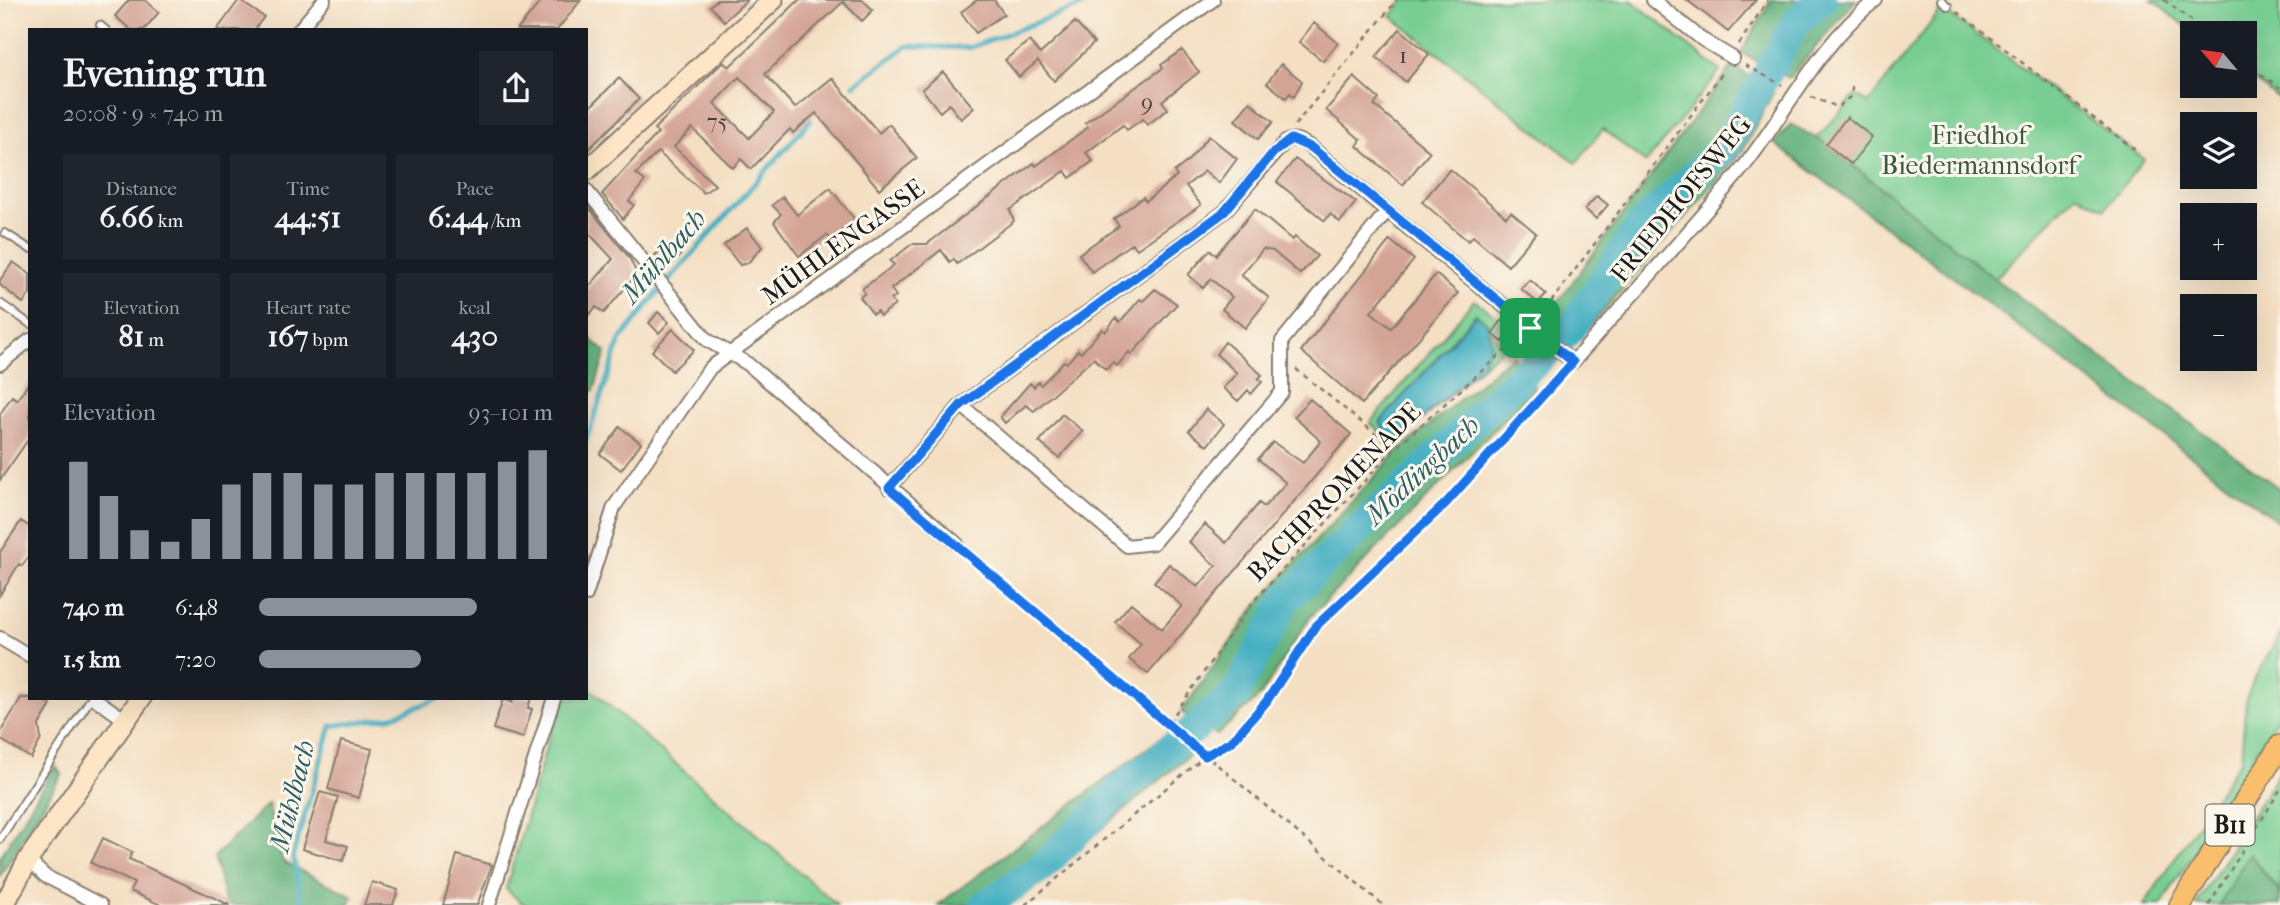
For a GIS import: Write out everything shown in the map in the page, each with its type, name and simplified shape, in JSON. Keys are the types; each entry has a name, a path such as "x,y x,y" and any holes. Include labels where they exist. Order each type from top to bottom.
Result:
{"main road":[{"name":"B11","path":"2180,905 2280,746"}],"street":[{"path":"301,28 324,0"},
{"path":"588,169 774,0"},
{"name":"MÜHLENGASSE","path":"588,589 614,507 710,368 1213,0"},
{"path":"1653,0 1703,40 1733,58"},
{"name":"FRIEDHOFSWEG","path":"1573,362 1743,168 1794,91 1848,21 1876,0"},
{"path":"889,488 961,405 1224,212 1273,153 1291,139 1312,148 1573,362"},
{"path":"588,192 649,267 658,283 707,340 748,364 957,544"},
{"path":"961,405 1127,546 1153,543 1282,392 1282,341 1387,211"},
{"path":"0,364 28,342"},
{"path":"0,638 28,655"},
{"path":"95,700 124,719"},
{"path":"4,905 28,860 139,700"},
{"path":"489,905 553,700"},
{"path":"28,860 45,876 101,905"}],"lane":[{"path":"1941,0 1948,6"},
{"path":"5,233 28,249"},
{"path":"0,303 28,323"},
{"path":"0,839 91,700"}],"path":[{"path":"1291,139 1297,120 1396,0"},
{"name":"BACHPROMENADE","path":"1169,722 1252,603 1394,449 1535,332 1733,58 1742,38 1768,0"},
{"path":"2164,0 2192,21"},
{"path":"1948,6 2139,153"},
{"path":"1746,65 1782,85"},
{"path":"2258,72 2280,88"},
{"path":"1794,91 1838,107 1850,97 1853,85"},
{"path":"1282,358 1394,449"},
{"path":"1026,905 1205,756 1232,741 1266,702 1316,626 1446,503 1573,362"},
{"path":"957,544 1383,905"},
{"path":"2210,905 2280,790"}],"green space":[{"path":"1404,0 1631,0 1720,71 1646,163 1603,129 1576,163 1391,16"},
{"path":"1771,0 1856,0 1789,78 1741,53"},
{"path":"2152,0 2280,0 2280,100 2258,83 2258,21 2180,22"},
{"name":"Friedhof Biedermannsdorf","path":"1942,9 2144,159 2105,209 2076,194 1995,279 1817,138 1856,95 1868,103"},
{"path":"1733,65 1773,93 1742,152 1577,341 1548,315"},
{"path":"1791,124 1826,144 1995,279 2280,489 2280,523 1774,143"},
{"path":"1474,300 1502,320 1492,334 1504,347 1394,445 1370,423","holes":["1475,315 1487,323 1380,422"]},
{"path":"588,337 606,352 594,391 588,390"},
{"path":"1513,355 1535,388 1310,617 1261,695 1217,735 1181,712 1256,606 1397,452"},
{"path":"2280,635 2280,714 2161,905 2144,905 2241,759 2246,700 2254,679"},
{"path":"588,687 837,905 524,905 506,889 559,700 588,700"},
{"path":"1166,734 1190,755 1010,905 938,905"},
{"path":"55,766 62,774 0,876 0,857"},
{"path":"2280,771 2280,892 2249,855 2219,905 2196,905"},
{"path":"268,804 283,862 353,896 349,905 226,905 214,857"},
{"path":"2249,854 2280,892 2280,905 2219,905"}],"water":[{"path":"1476,314 1487,323 1491,344 1482,365 1402,437 1387,435 1380,422"}],"building":[{"path":"129,0 145,0 159,12 146,28 129,28 115,16"},
{"path":"239,0 264,17 256,28 218,28"},
{"path":"542,0 581,0 559,28 519,28"},
{"path":"717,0 747,0 724,21 710,6"},
{"path":"799,0 863,0 873,10 862,21 843,2 765,74 795,108 832,78 879,133 889,124 917,158 879,189 816,113 793,133 790,129 751,169 741,159 733,168 692,128 674,147 715,185 704,193 658,152 636,174 645,181 629,201 634,205 623,219 602,194 658,133 654,129 723,62 729,67","holes":["739,77 774,112 749,138 714,103"]},
{"path":"977,0 994,0 1004,14 976,33 961,12"},
{"path":"1687,0 1756,0 1728,32"},
{"path":"1075,22 1094,43 1054,81 1038,61 1019,77 1005,60 1029,41 1040,54"},
{"path":"1314,23 1338,43 1323,61 1299,42"},
{"path":"1400,29 1429,54 1406,82 1376,57"},
{"path":"1182,50 1199,72 1162,101 1168,109 1147,125 1143,119 1127,130 1123,125 1086,153 1093,161 1070,178 1065,171 1010,210 1014,221 957,264 954,259 950,262 941,250 891,289 896,296 891,300 895,305 880,316 877,311 873,314 860,297 865,293 862,289 894,265 890,261 912,244 927,244 1034,163 1036,166 1088,127 1085,123 1163,68 1161,65"},
{"path":"1281,64 1302,81 1294,97 1290,93 1286,98 1267,83"},
{"path":"943,72 974,108 961,119 949,104 940,112 922,89"},
{"path":"1354,77 1379,99 1374,105 1430,152 1403,185 1357,146 1361,140 1326,110"},
{"path":"619,78 639,99 588,150 588,109"},
{"path":"1250,102 1273,122 1258,139 1235,120"},
{"path":"1847,117 1872,137 1851,164 1826,144"},
{"path":"1209,136 1237,159 1219,183 1205,171 1186,186 1201,205 1137,249 1132,243 1092,272 1079,254 1119,226 1114,219 1143,197 1146,201 1177,176 1174,172 1188,161"},
{"path":"1295,159 1356,202 1340,222 1330,214 1325,221 1277,182"},
{"path":"1450,169 1506,217 1511,212 1536,233 1508,266 1473,236 1468,241 1422,202"},
{"path":"830,188 855,220 831,239 827,235 799,256 774,222 781,214 772,205 783,197 797,215"},
{"path":"1597,196 1608,205 1596,219 1585,209"},
{"path":"590,209 630,259 637,274 604,313 596,307 588,316 588,288 613,259 588,232"},
{"path":"1255,209 1292,240 1295,237 1317,256 1300,274 1273,251 1263,249 1241,275 1269,298 1245,328 1222,309 1232,297 1211,279 1203,288 1188,275 1210,250 1216,255"},
{"path":"747,228 762,247 748,263 740,265 724,245"},
{"path":"1390,240 1414,260 1371,312 1391,328 1436,274 1458,293 1362,404 1301,351"},
{"path":"669,244 680,256 666,268 655,255"},
{"path":"13,262 28,273 28,297 23,303 0,285 0,280"},
{"path":"1530,280 1546,294 1538,303 1521,289"},
{"path":"1155,289 1177,304 1131,355 1129,352 1117,366 1113,362 1106,370 1094,358 1034,411 1026,405 1005,423 1000,417 1030,383 1034,387 1038,382 1041,385 1064,361 1067,363 1078,350 1081,353 1102,329 1105,332 1116,318 1120,322 1140,299 1143,301"},
{"path":"658,312 669,322 659,333 649,323"},
{"path":"1502,320 1513,329 1503,342 1492,334"},
{"path":"673,329 694,350 672,371 652,351"},
{"path":"1225,342 1262,375 1258,379 1262,382 1251,394 1248,390 1238,401 1223,388 1237,373 1216,354"},
{"path":"28,384 28,440 0,480 0,414 12,396 17,400"},
{"path":"1310,399 1351,434 1148,674 1129,659 1141,644 1115,622 1131,603 1162,629 1182,606 1154,582 1169,564 1198,587 1216,566 1189,542 1205,524 1226,543 1259,503 1264,507 1286,483 1258,459 1273,442 1303,463 1321,441 1294,417"},
{"path":"1206,409 1224,424 1207,446 1189,431"},
{"path":"1062,414 1083,431 1059,458 1039,442"},
{"path":"620,427 641,443 621,470 600,454"},
{"path":"21,521 28,526 28,558 22,566 19,564 0,595 0,552"},
{"path":"21,698 43,700 51,705 39,725 41,739 31,758 0,739 0,733"},
{"path":"503,700 512,703 513,700 530,700 528,708 532,709 523,738 493,729"},
{"path":"341,741 372,749 359,798 328,789"},
{"path":"320,792 338,797 326,840 348,846 343,861 302,849"},
{"path":"103,838 132,852 129,859 230,905 161,905 130,891 134,883 91,863"},
{"path":"457,855 492,865 477,905 443,905"},
{"path":"372,882 398,890 393,905 364,905"}],"waterway":[{"name":"Mühlbach","path":"854,85 907,46 969,48 1096,0"},
{"name":"Mödlingbach","path":"985,905 1042,867 1121,789 1235,695 1286,599 1569,331 1640,226 1726,145 1797,21 1822,0"},
{"name":"Mühlbach","path":"588,435 620,341 653,298 810,121"},
{"name":"Mühlbach","path":"302,905 293,855 331,726 391,717 435,700"}],"route":[{"path":"1291,139 1299,140 1312,148 1530,328 1573,362 1446,503 1316,626 1266,702 1232,741 1205,756 1169,722 889,488 961,405 1224,212 1273,153 1291,139"}]}
